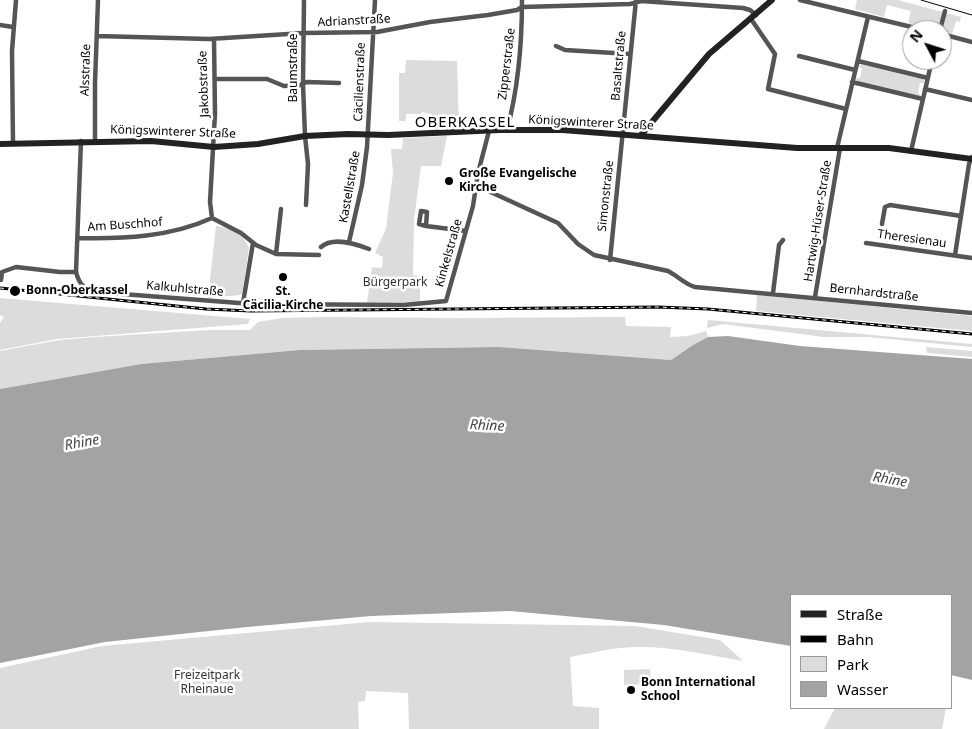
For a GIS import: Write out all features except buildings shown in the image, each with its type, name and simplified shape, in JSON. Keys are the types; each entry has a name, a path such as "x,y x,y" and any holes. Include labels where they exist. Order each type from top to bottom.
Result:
{"main road":[{"path":"641,135 708,54 772,0"},
{"name":"Königswinterer Straße","path":"0,144 151,141 214,147 258,144 305,136 423,134 507,130 641,135 797,148 889,148 972,159"}],"street":[{"path":"13,144 11,77 16,0"},
{"name":"Alsstraße","path":"95,141 98,0"},
{"name":"Baumstraße","path":"304,0 303,84 308,164 306,205"},
{"name":"Cäcilienstraße","path":"368,134 375,0"},
{"name":"Zipperstraße","path":"507,130 514,95 522,29 522,0"},
{"path":"800,0 902,25"},
{"name":"Adrianstraße","path":"97,36 214,39 304,33 372,32 488,15 517,10 522,7 630,4 636,1 729,6 747,9 753,17"},
{"name":"Basaltstraße","path":"623,134 636,1"},
{"path":"942,20 944,11"},
{"path":"753,17 775,54 768,90 846,109"},
{"name":"Hartwig-Hüser-Straße","path":"815,297 838,148 868,17"},
{"path":"0,25 13,27"},
{"path":"952,37 972,42"},
{"name":"Jakobstraße","path":"212,218 210,202 214,147 214,39"},
{"path":"556,46 565,50 630,54"},
{"path":"799,56 855,70"},
{"path":"858,61 928,78"},
{"path":"911,151 930,70"},
{"path":"215,79 267,79 284,86 308,82 339,83"},
{"path":"852,82 923,99"},
{"path":"925,89 972,100"},
{"name":"Kinkelstraße","path":"243,303 404,305 446,301 473,206 475,188 489,130"},
{"name":"Kastellstraße","path":"349,242 362,185 368,134"},
{"name":"Simonstraße","path":"610,260 623,134"},
{"path":"1,280 2,272 12,267 76,272 81,141"},
{"name":"Theresienau","path":"955,256 969,164 972,159"},
{"name":"Bernhardstraße","path":"475,188 484,189 558,223 588,252 610,260 668,271 686,284 696,287 972,313"},
{"name":"Theresienau","path":"882,224 885,207 890,205 961,216"},
{"path":"276,254 281,209"},
{"path":"212,218 220,220 242,233 254,243 276,254 319,255"},
{"name":"Am Buschhof","path":"78,238 148,236 186,228 212,218"},
{"path":"426,226 466,231"},
{"path":"773,293 779,245 783,240"},
{"name":"Kastellstraße","path":"321,247 327,243 349,242 369,250"},
{"path":"243,303 254,243"},
{"name":"Theresienau","path":"866,243 972,258"},
{"name":"Kalkuhlstraße","path":"76,272 84,289 96,292 243,303"}],"green space":[{"path":"857,0 898,0 961,17 960,22 956,21 952,34 952,20 909,20 911,11 887,5 884,17 855,9"},
{"path":"406,60 457,61 459,127 428,130 428,119 431,119 431,114 422,112 421,114 406,114 406,121 399,121 399,73 405,73"},
{"path":"862,64 922,78 925,82 920,83 918,93 921,95 858,82 855,78 860,78 862,69 858,66"},
{"name":"Bürgerpark","path":"447,136 441,166 421,166 414,220 413,275 420,276 420,302 367,303 372,267 382,268 383,257 375,253 386,229 393,173 391,149 402,149 403,138"},
{"path":"216,226 236,232 244,239 249,248 242,294 240,295 208,298"},
{"path":"757,295 972,316 972,331 756,311"},
{"path":"0,298 250,319 248,324 57,339 0,350 0,323 4,317 0,315"},
{"path":"625,317 626,326 671,327 670,337 688,336 706,331 708,337 671,360 499,347 300,350 141,364 0,389 0,351 59,340 210,330 250,330 258,322 282,318"},
{"path":"708,320 972,344 972,347 867,337 824,337 723,324 707,328"},
{"path":"926,347 972,351 972,357 927,353"},
{"name":"Freizeitpark Rheinaue","path":"370,622 635,626 720,640 743,661 682,650 651,647 620,648 570,657 573,706 599,708 599,729 409,729 408,693 366,691 365,701 358,702 359,729 0,729 0,668 102,646"},
{"path":"650,669 651,684 624,685 624,670"},
{"path":"834,709 946,709 942,729 824,729"}],"water":[{"name":"Rhine","path":"728,336 800,346 972,359 972,680 952,675 952,594 790,594 790,646 664,625 510,611 371,616 247,627 105,642 0,663 0,389 141,364 300,350 499,347 671,360 708,337"}],"tram line":[{"path":"921,0 972,15"}],"railway":[{"path":"0,288 206,309 251,311 658,307 708,309 972,334"}],"place":[{"name":"Große Evangelische Kirche","path":"449,181"},
{"name":"St. Cäcilia-Kirche","path":"283,277"},
{"name":"Bonn-Oberkassel","path":"15,291"},
{"name":"Bonn International School","path":"631,690"}],"district":[{"name":"OBERKASSEL","path":"465,123"}]}
